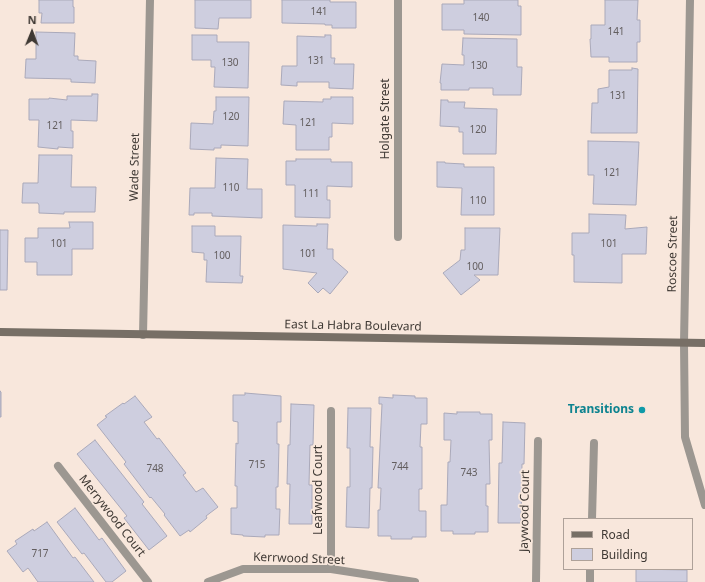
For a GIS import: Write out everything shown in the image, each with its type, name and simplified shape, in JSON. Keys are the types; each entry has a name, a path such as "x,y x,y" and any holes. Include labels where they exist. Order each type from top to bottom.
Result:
{"main road":[{"name":"East La Habra Boulevard","path":"0,332 705,343"}],"street":[{"name":"Wade Street","path":"143,335 150,0"},
{"name":"Holgate Street","path":"398,0 398,237"},
{"name":"Roscoe Street","path":"690,0 684,343 685,437 705,505"},
{"name":"Leafwood Court","path":"331,411 331,569"},
{"name":"Jaywood Court","path":"536,582 538,441"},
{"path":"592,518 594,442"},
{"name":"Merrywood Court","path":"58,466 148,582"},
{"name":"Kerrwood Street","path":"208,582 242,569 331,569 415,582"},
{"path":"590,570 590,582"}],"building":[{"path":"39,0 73,0 74,23 41,23 42,13 39,13"},
{"path":"195,0 251,0 251,18 219,18 218,29 195,28"},
{"path":"282,0 330,0 330,2 356,2 356,28 332,28 332,25 325,24 282,23"},
{"path":"464,0 518,0 518,6 521,6 521,35 464,34 464,30 442,30 442,4 464,4"},
{"path":"605,0 638,0 637,20 640,20 640,42 637,42 637,62 609,62 609,57 591,57 591,25 605,25"},
{"path":"36,32 75,33 74,56 78,56 78,60 96,61 95,83 71,82 71,79 25,78 26,59 36,59"},
{"path":"192,35 217,35 217,42 249,42 248,88 214,87 215,67 211,67 211,60 192,60"},
{"path":"325,35 331,35 331,58 335,58 334,64 354,64 353,89 329,88 329,82 297,82 297,86 281,85 282,66 297,66 297,36 325,37"},
{"path":"463,38 517,39 517,67 522,67 521,95 493,95 493,88 441,90 440,83 442,64 464,65 464,55 462,55"},
{"path":"632,68 638,69 637,133 591,133 592,103 598,103 598,89 609,87 609,70 632,70"},
{"path":"92,94 98,94 97,121 71,120 71,131 73,131 73,148 58,147 58,149 38,147 39,120 29,120 29,99 49,98 67,100 67,96 92,96"},
{"path":"216,97 249,97 248,146 221,145 221,148 214,148 214,150 190,149 191,123 213,124 214,111 216,111"},
{"path":"331,97 353,97 353,124 332,123 332,137 329,137 329,150 296,150 296,125 283,124 284,101 323,102 323,99 331,99"},
{"path":"441,100 448,100 448,102 465,102 464,108 497,109 496,154 463,154 463,132 459,132 459,127 440,126"},
{"path":"588,141 639,142 636,205 593,204 594,175 588,175"},
{"path":"39,155 72,155 71,187 96,187 95,212 64,212 64,214 39,213 38,203 22,203 23,183 38,183"},
{"path":"216,158 248,159 247,189 262,189 262,218 212,216 212,213 194,213 194,215 189,215 190,188 215,188"},
{"path":"296,159 331,159 331,162 352,162 352,187 327,186 327,200 330,200 330,218 295,217 295,185 286,185 286,161 296,161"},
{"path":"437,162 464,164 464,167 494,167 494,215 461,215 462,188 437,187"},
{"path":"589,214 626,215 625,229 647,227 646,254 622,254 622,283 574,282 572,233 589,233"},
{"path":"69,222 93,222 93,249 72,249 72,275 37,275 37,262 25,262 25,238 38,238 38,228 70,228"},
{"path":"317,224 328,224 327,249 333,249 333,259 348,272 330,294 323,288 318,293 308,283 317,273 283,269 283,225 317,226"},
{"path":"192,226 215,226 215,236 241,236 240,276 243,276 242,283 206,282 207,260 204,260 204,253 192,252"},
{"path":"465,228 500,228 498,275 474,275 480,280 461,295 443,273 460,260 461,250 465,250"},
{"path":"0,230 8,230 7,290 0,290"},
{"path":"0,391 1,392 1,417 0,417"},
{"path":"245,393 281,396 281,422 277,422 277,444 279,444 278,487 276,487 276,509 280,509 279,535 265,535 265,537 231,534 231,508 237,508 237,486 235,486 236,443 238,444 238,422 233,421 233,395 245,395"},
{"path":"393,395 427,398 427,424 421,424 420,447 422,447 422,489 419,489 419,511 426,511 426,537 391,539 391,536 378,536 378,510 380,510 381,488 378,488 382,404 379,404 379,397 393,398"},
{"path":"135,396 152,417 144,422 157,439 159,438 186,473 183,475 196,492 203,488 218,507 206,516 207,518 190,532 189,530 180,536 164,515 165,514 151,497 150,498 124,464 126,462 97,425 107,417 105,416"},
{"path":"291,404 314,405 313,445 310,445 309,485 312,485 312,524 289,524 290,484 287,484"},
{"path":"348,408 371,408 370,447 373,447 369,528 346,527 347,487 350,487 350,448 347,448"},
{"path":"457,412 480,412 480,414 492,414 492,440 489,440 490,484 486,484 488,532 475,532 475,534 453,534 453,531 441,531 441,505 447,505 448,462 450,462 451,440 444,440 444,413 457,414"},
{"path":"503,422 525,423 524,464 522,464 521,523 498,523 499,463 502,463"},
{"path":"95,440 144,502 142,504 167,536 149,550 124,518 127,516 77,454"},
{"path":"75,508 99,540 102,538 126,571 112,582 106,582 84,553 82,554 57,522"},
{"path":"47,522 73,558 75,557 94,582 38,582 28,568 23,572 7,551 17,544 15,541"},
{"path":"636,570 687,570 687,582 636,582"}],"place":[{"name":"Transitions","path":"642,410"}]}
